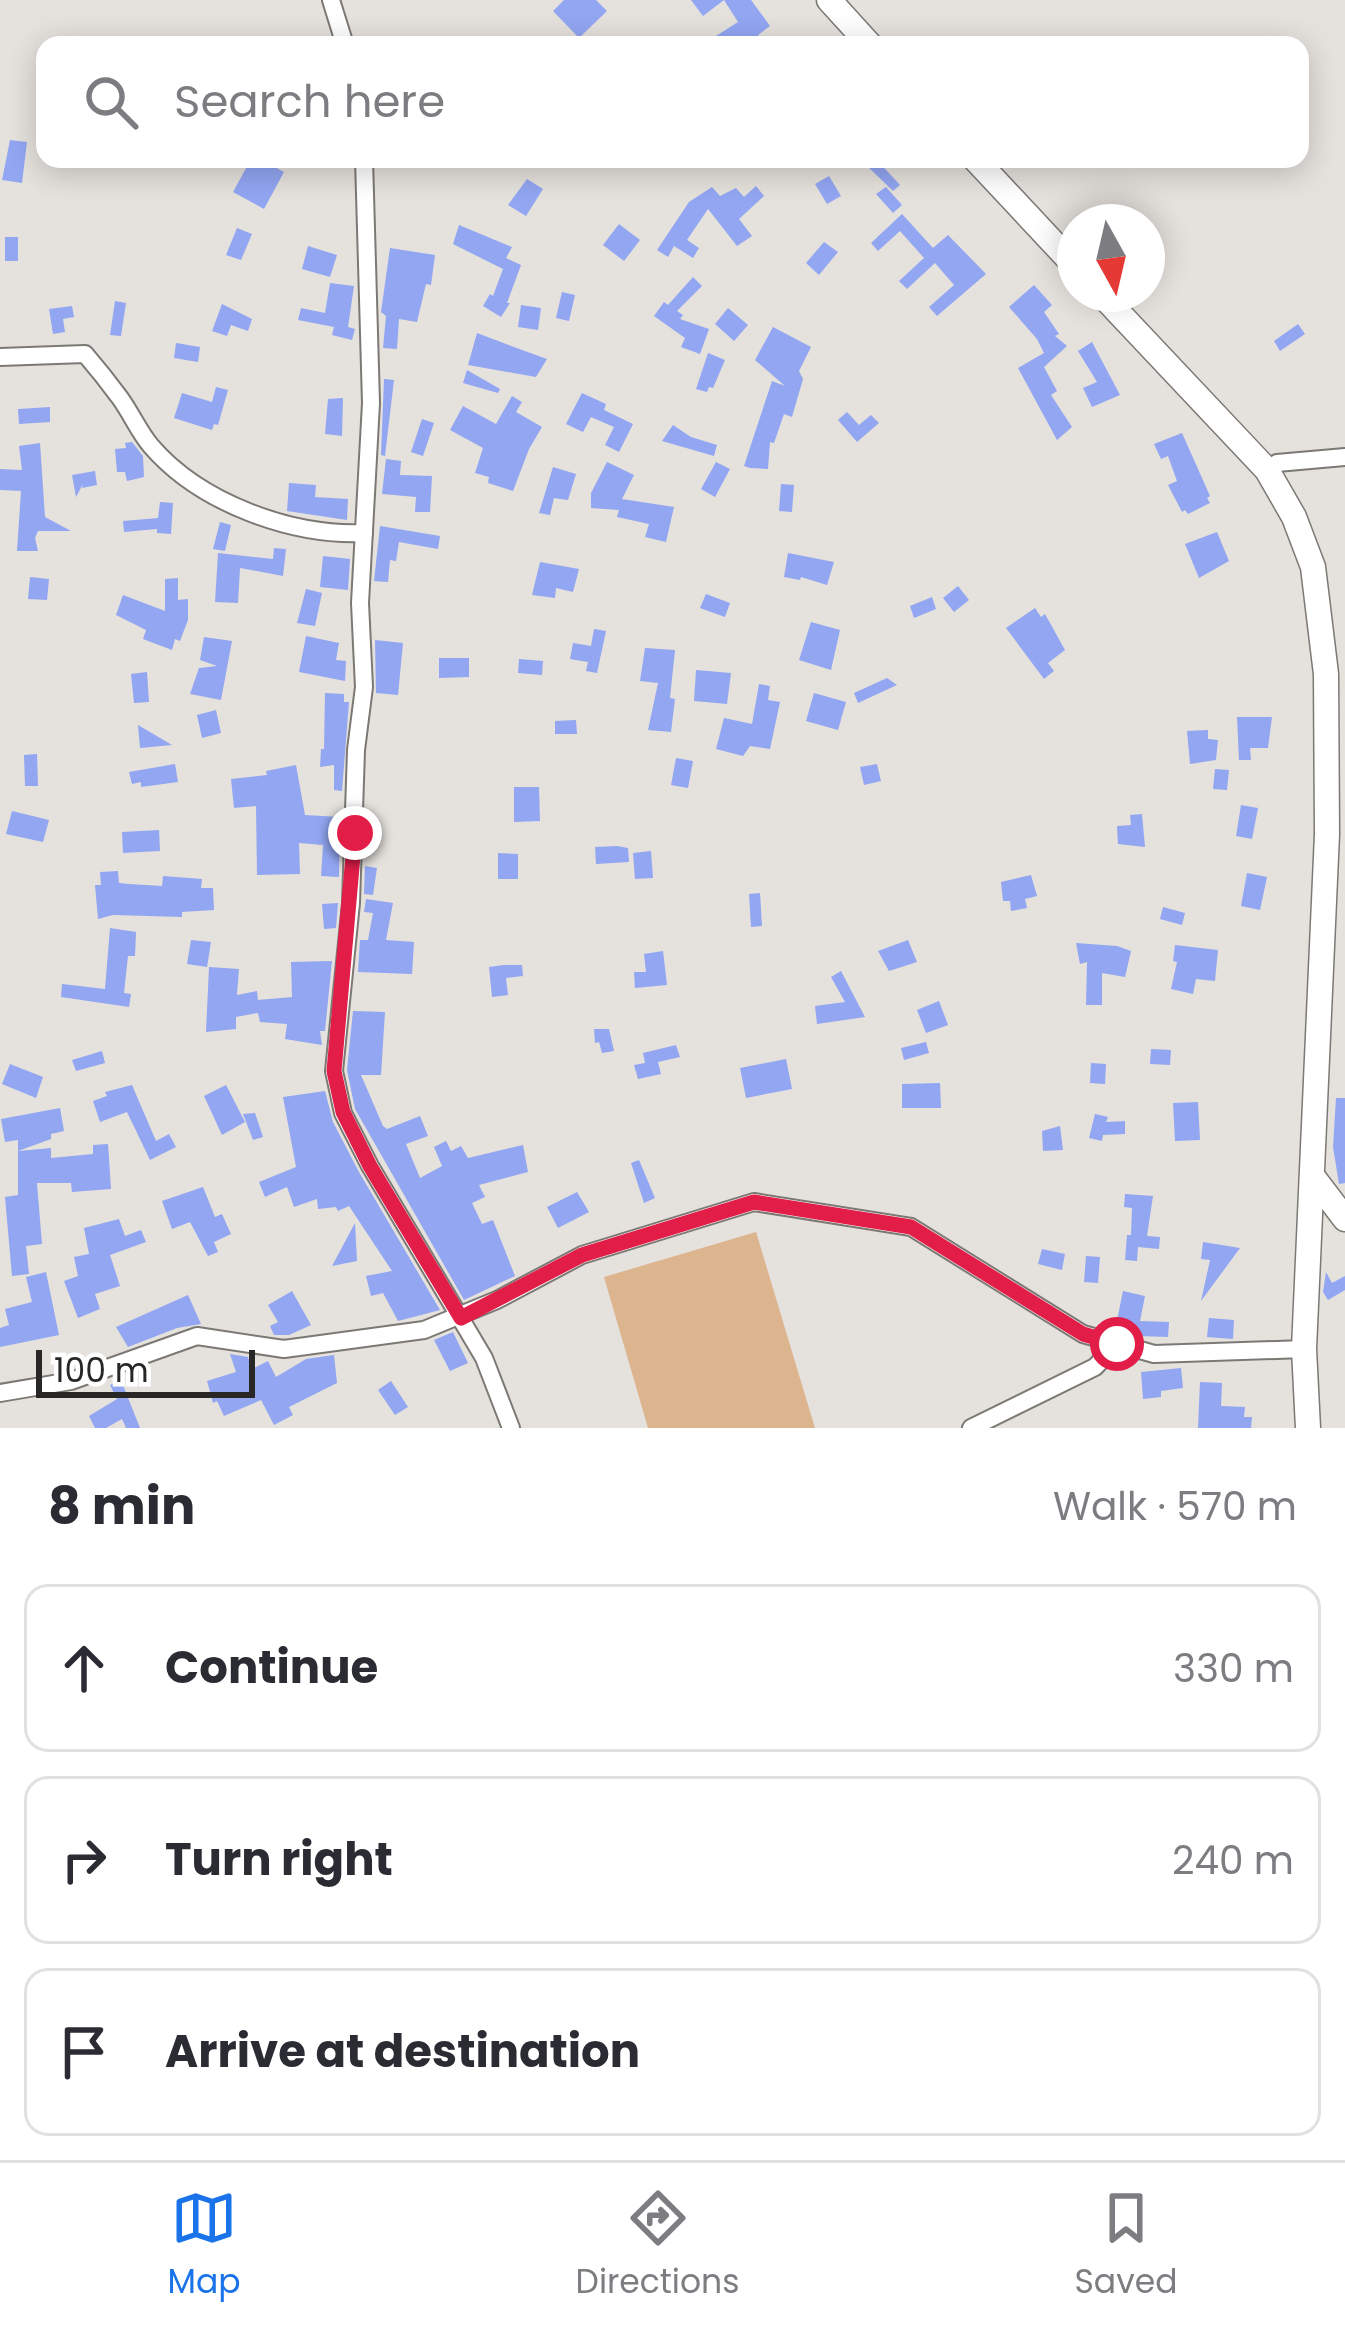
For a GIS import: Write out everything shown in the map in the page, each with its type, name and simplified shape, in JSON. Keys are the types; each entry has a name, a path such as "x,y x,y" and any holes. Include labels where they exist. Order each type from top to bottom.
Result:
{"street":[{"path":"331,0 342,36"},
{"path":"829,0 862,36"},
{"path":"364,168 371,404 360,603 364,687 334,1071 343,1112 484,1358 511,1428"},
{"path":"983,168 1057,247"},
{"path":"1118,312 1267,470 1294,517 1312,567 1326,674 1336,836 1312,1177 1304,1349 1308,1428"},
{"path":"0,357 85,354 151,446 193,484 292,524 329,534 364,532"},
{"path":"1267,470 1277,463 1345,457"},
{"path":"1312,1177 1345,1219"},
{"path":"0,1393 71,1381 197,1336 284,1349 424,1330 461,1318 582,1255 754,1202 911,1227 1083,1334 1154,1354 1304,1349"},
{"path":"970,1428 1095,1366 1117,1344"}],"shaded area":[{"path":"756,1232 815,1428 648,1428 604,1277"}],"building":[{"path":"564,0 596,0 607,11 577,36 553,11"},
{"path":"691,0 724,0 703,16"},
{"path":"724,0 751,0 770,26 759,36 716,36 738,22"},
{"path":"10,140 27,142 22,183 2,180"},
{"path":"246,168 284,172 264,209 233,192"},
{"path":"869,168 884,168 900,185 893,191"},
{"path":"829,176 841,196 827,204 815,184"},
{"path":"527,179 543,189 526,216 508,205"},
{"path":"756,186 764,196 739,219 752,236 737,246 708,209 687,240 699,248 693,258 674,246 668,257 657,250 689,202 712,187 720,196 736,188 744,197"},
{"path":"886,187 902,205 893,213 876,194"},
{"path":"902,214 933,248 948,235 986,274 937,316 929,307 954,285 935,263 907,289 899,281 924,258 900,231 878,251 871,243"},
{"path":"619,224 640,240 624,261 603,245"},
{"path":"459,225 512,247 506,258 521,265 501,317 483,306 493,296 503,269 453,244"},
{"path":"237,228 252,234 241,260 226,255"},
{"path":"5,237 18,237 18,261 5,261"},
{"path":"824,242 838,252 819,275 806,263"},
{"path":"308,246 337,255 330,277 302,269"},
{"path":"390,248 435,255 431,285 426,284 417,322 399,319 397,349 383,348 386,316 381,312"},
{"path":"693,277 702,286 677,311 683,315 680,319 709,329 700,354 681,347 685,338 654,316"},
{"path":"330,283 354,286 348,327 355,329 352,340 332,335 334,327 298,320 301,308 325,313"},
{"path":"1034,285 1052,305 1044,312 1059,334 1055,336 1067,346 1044,367 1057,391 1051,395 1072,427 1057,440 1018,368 1044,353 1009,307"},
{"path":"562,292 575,295 569,321 556,318"},
{"path":"115,301 126,303 121,336 110,335"},
{"path":"222,304 252,319 248,331 231,325 227,336 212,331"},
{"path":"521,305 541,308 538,330 518,327"},
{"path":"72,306 74,317 63,319 65,332 53,334 49,309"},
{"path":"728,308 748,325 734,341 715,324"},
{"path":"1298,324 1305,334 1280,351 1274,341"},
{"path":"773,327 811,347 799,371 803,379 792,417 784,414 774,443 770,442 768,469 750,468 744,466 772,381 785,386 755,360"},
{"path":"477,333 547,359 536,377 468,365"},
{"path":"1092,342 1120,395 1092,407 1083,388 1097,382 1078,351"},
{"path":"176,343 200,347 198,362 174,358"},
{"path":"708,353 725,360 707,392 696,389"},
{"path":"467,370 500,389 498,393 463,383"},
{"path":"384,379 394,380 385,456 381,455"},
{"path":"216,387 228,390 218,425 212,430 174,418 182,393 212,402"},
{"path":"582,393 633,424 619,452 605,445 614,427 591,417 583,432 566,424"},
{"path":"512,396 522,402 516,412 542,427 513,491 475,473 483,448 450,430 463,406 496,424"},
{"path":"343,398 342,436 325,434 328,399"},
{"path":"50,407 50,422 19,424 18,409"},
{"path":"847,412 859,425 871,415 879,423 857,442 838,420"},
{"path":"422,419 434,423 423,456 411,452"},
{"path":"673,425 717,445 714,456 662,441"},
{"path":"1182,433 1210,496 1210,503 1188,514 1182,512 1168,485 1177,481 1168,456 1161,459 1154,444"},
{"path":"132,442 143,456 144,477 127,481 125,472 117,472 115,449"},
{"path":"40,443 45,517 71,531 38,531 38,551 17,551 21,491 0,490 0,469 22,470 19,446"},
{"path":"386,459 401,461 400,475 432,476 430,512 415,512 416,497 382,494"},
{"path":"607,462 634,475 622,499 674,507 666,542 645,537 649,524 617,517 619,510 591,508 591,493"},
{"path":"716,462 730,469 715,497 701,489"},
{"path":"553,467 576,474 568,500 554,498 550,515 539,513"},
{"path":"95,471 97,485 82,488 83,484 76,497 72,475"},
{"path":"289,483 316,485 315,497 348,499 347,520 287,511"},
{"path":"781,484 794,485 792,512 779,511"},
{"path":"160,502 173,503 171,534 157,533 157,529 124,532 123,521 158,518"},
{"path":"220,522 231,525 225,551 213,549"},
{"path":"380,526 440,536 438,549 399,542 396,561 390,560 388,582 374,581"},
{"path":"1217,532 1229,561 1199,578 1185,544"},
{"path":"274,548 286,549 283,576 240,568 238,603 215,602 218,553 273,559"},
{"path":"788,553 834,562 827,585 784,577"},
{"path":"323,556 350,559 348,590 320,587"},
{"path":"540,562 579,569 573,592 556,588 555,598 532,595"},
{"path":"30,577 49,579 47,600 28,599"},
{"path":"178,578 178,600 188,599 188,620 172,650 143,639 146,630 116,615 123,595 165,611 165,579"},
{"path":"958,586 969,600 954,612 943,598"},
{"path":"306,589 322,593 315,626 297,623"},
{"path":"706,594 730,603 725,617 700,608"},
{"path":"932,597 936,609 914,618 910,606"},
{"path":"1035,608 1041,617 1045,614 1065,650 1048,663 1054,671 1044,679 1006,628"},
{"path":"811,622 840,630 831,670 799,660"},
{"path":"594,629 606,631 597,673 586,671 588,662 570,659 573,643 591,646"},
{"path":"306,636 339,643 336,660 346,661 345,681 299,672"},
{"path":"204,637 232,641 221,700 190,694 199,668 217,666 200,660"},
{"path":"375,640 403,643 398,695 376,693"},
{"path":"645,648 675,650 671,732 648,730 658,683 640,681"},
{"path":"439,658 469,658 469,677 439,678"},
{"path":"519,659 543,661 542,675 518,673"},
{"path":"696,670 731,673 727,704 694,701"},
{"path":"147,672 149,702 134,703 131,674"},
{"path":"887,678 897,685 858,703 854,693"},
{"path":"759,684 770,686 768,700 780,702 770,749 750,746 743,756 716,749 724,718 752,724"},
{"path":"325,693 344,694 344,702 349,702 342,791 334,790 334,765 320,767"},
{"path":"814,693 846,702 838,730 806,721"},
{"path":"216,710 221,733 202,738 197,715"},
{"path":"1237,717 1272,717 1268,748 1250,748 1251,760 1239,760"},
{"path":"576,720 577,734 555,734 555,721"},
{"path":"138,725 172,745 140,748"},
{"path":"1208,730 1208,739 1218,740 1216,760 1190,764 1187,731"},
{"path":"37,754 38,786 25,786 24,755"},
{"path":"676,758 693,761 688,788 671,785"},
{"path":"175,764 178,782 132,784 129,772"},
{"path":"877,764 881,781 864,785 860,767"},
{"path":"296,765 305,815 340,817 339,877 321,876 323,845 299,843 300,874 257,875 256,806 234,808 231,779 267,775 266,771"},
{"path":"1215,769 1229,770 1227,790 1213,789"},
{"path":"514,787 539,787 540,821 514,822"},
{"path":"1241,805 1258,808 1252,839 1236,836"},
{"path":"12,811 49,820 43,842 6,834"},
{"path":"1142,814 1145,847 1118,844 1117,826 1131,825 1130,815"},
{"path":"159,830 160,851 123,853 122,832"},
{"path":"595,847 628,848 629,862 596,864"},
{"path":"651,851 653,878 635,879 633,853"},
{"path":"498,853 518,854 518,879 498,879"},
{"path":"365,866 377,868 373,895 364,894"},
{"path":"118,871 119,883 129,884 162,886 163,876 202,879 201,888 213,888 214,910 182,912 182,917 113,915 98,919 95,885 101,885 100,872"},
{"path":"1247,873 1267,877 1260,910 1241,906"},
{"path":"1031,875 1037,896 1025,899 1027,908 1011,911 1010,901 1003,901 1001,882"},
{"path":"760,893 762,926 751,927 749,894"},
{"path":"366,899 393,903 386,940 414,942 412,974 358,972 360,940 368,940 373,913 364,912"},
{"path":"338,903 336,928 324,929 322,904"},
{"path":"1163,907 1185,913 1182,925 1160,919"},
{"path":"110,928 136,932 135,956 128,956 124,993 131,994 129,1007 61,997 62,984 105,989"},
{"path":"191,940 211,942 207,967 187,964"},
{"path":"908,940 917,962 889,971 878,951"},
{"path":"1076,943 1131,951 1125,977 1102,973 1102,1005 1086,1005 1087,962 1080,964"},
{"path":"1175,945 1218,950 1215,981 1196,979 1193,994 1171,989"},
{"path":"663,951 667,985 635,988 634,972 646,972 644,954"},
{"path":"332,961 325,1031 320,1031 322,1045 285,1039 287,1024 260,1022 258,1013 236,1017 236,1029 206,1032 209,967 239,969 237,995 257,991 258,1000 292,997 291,962"},
{"path":"522,965 523,976 506,978 508,995 492,997 489,967"},
{"path":"841,971 865,1017 817,1024 815,1006 845,1002 831,977"},
{"path":"939,1001 948,1025 926,1033 917,1010"},
{"path":"353,1011 385,1012 381,1075 361,1075 387,1129 420,1116 428,1136 406,1144 420,1178 442,1166 434,1147 446,1141 451,1151 461,1146 468,1158 523,1145 528,1172 479,1185 485,1197 472,1203 482,1224 493,1220 515,1276 464,1300 355,1109 347,1070"},
{"path":"594,1029 609,1029 614,1051 602,1053"},
{"path":"926,1042 929,1053 904,1060 901,1048"},
{"path":"676,1045 680,1057 658,1062 661,1074 638,1079 634,1065 645,1063 643,1053"},
{"path":"1151,1049 1171,1050 1170,1065 1150,1064"},
{"path":"102,1051 105,1063 76,1071 72,1060"},
{"path":"786,1059 792,1089 746,1098 740,1068"},
{"path":"1091,1063 1106,1064 1105,1084 1090,1083"},
{"path":"10,1064 43,1077 36,1098 2,1084"},
{"path":"940,1083 941,1108 902,1108 902,1084"},
{"path":"132,1085 156,1141 169,1134 176,1147 150,1160 127,1112 100,1122 93,1101 107,1096 105,1092"},
{"path":"226,1085 245,1122 222,1135 204,1096"},
{"path":"325,1091 333,1122 359,1172 440,1310 398,1321 383,1293 371,1296 366,1276 392,1271 349,1206 338,1211 336,1207 318,1209 317,1199 294,1207 287,1187 265,1197 259,1182 296,1167 283,1097"},
{"path":"1336,1098 1345,1098 1345,1183 1339,1184 1333,1147"},
{"path":"1198,1102 1200,1140 1175,1141 1173,1103"},
{"path":"60,1108 64,1131 18,1151 18,1140 5,1142 1,1119"},
{"path":"255,1113 263,1137 253,1140 243,1114"},
{"path":"1095,1114 1108,1117 1106,1122 1125,1121 1125,1134 1103,1135 1102,1141 1089,1138"},
{"path":"1060,1126 1063,1150 1043,1151 1042,1131"},
{"path":"108,1144 111,1189 72,1192 71,1183 37,1183 42,1244 26,1246 29,1274 12,1276 5,1197 18,1195 18,1151 51,1148 51,1158 93,1154 93,1145"},
{"path":"639,1160 655,1198 644,1203 631,1163"},
{"path":"203,1187 215,1217 222,1214 231,1234 214,1242 218,1252 208,1256 190,1222 172,1229 162,1201"},
{"path":"577,1192 589,1212 558,1228 547,1207"},
{"path":"1125,1194 1153,1196 1147,1236 1160,1237 1159,1249 1138,1247 1137,1261 1125,1260 1132,1208 1124,1207"},
{"path":"119,1219 125,1236 141,1230 146,1242 110,1255 120,1286 95,1294 100,1309 78,1318 64,1281 78,1276 74,1257 89,1254 84,1228"},
{"path":"355,1223 357,1261 332,1266"},
{"path":"1203,1242 1240,1248 1201,1301 1210,1260 1201,1259"},
{"path":"1042,1249 1065,1254 1062,1270 1038,1264"},
{"path":"1086,1256 1100,1257 1098,1283 1084,1282"},
{"path":"46,1272 59,1335 0,1347 0,1328 9,1325 5,1309 32,1302 26,1277"},
{"path":"1326,1272 1332,1283 1345,1276 1345,1290 1328,1300 1323,1292"},
{"path":"292,1291 311,1325 289,1335 274,1335 270,1326 278,1322 268,1305"},
{"path":"1123,1291 1145,1296 1140,1321 1169,1322 1168,1337 1115,1330"},
{"path":"188,1295 201,1324 128,1347 116,1327"},
{"path":"1209,1318 1234,1320 1233,1339 1207,1337"},
{"path":"453,1332 468,1363 450,1371 434,1340"},
{"path":"230,1354 248,1357 252,1369 268,1361 276,1377 306,1359 334,1355 337,1383 289,1407 293,1415 274,1425 261,1400 224,1416 217,1401 213,1403 207,1381 236,1372"},
{"path":"1181,1368 1183,1388 1143,1399 1141,1372"},
{"path":"121,1380 140,1428 126,1428 122,1419 95,1428 89,1416 117,1399 110,1385"},
{"path":"391,1381 408,1407 395,1415 378,1390"},
{"path":"1200,1382 1222,1383 1221,1406 1245,1407 1244,1417 1252,1417 1251,1428 1198,1428"}],"route":[{"path":"355,833 334,1071 343,1112 370,1166 461,1318 582,1255 754,1202 911,1227 1083,1334 1117,1344"}]}
